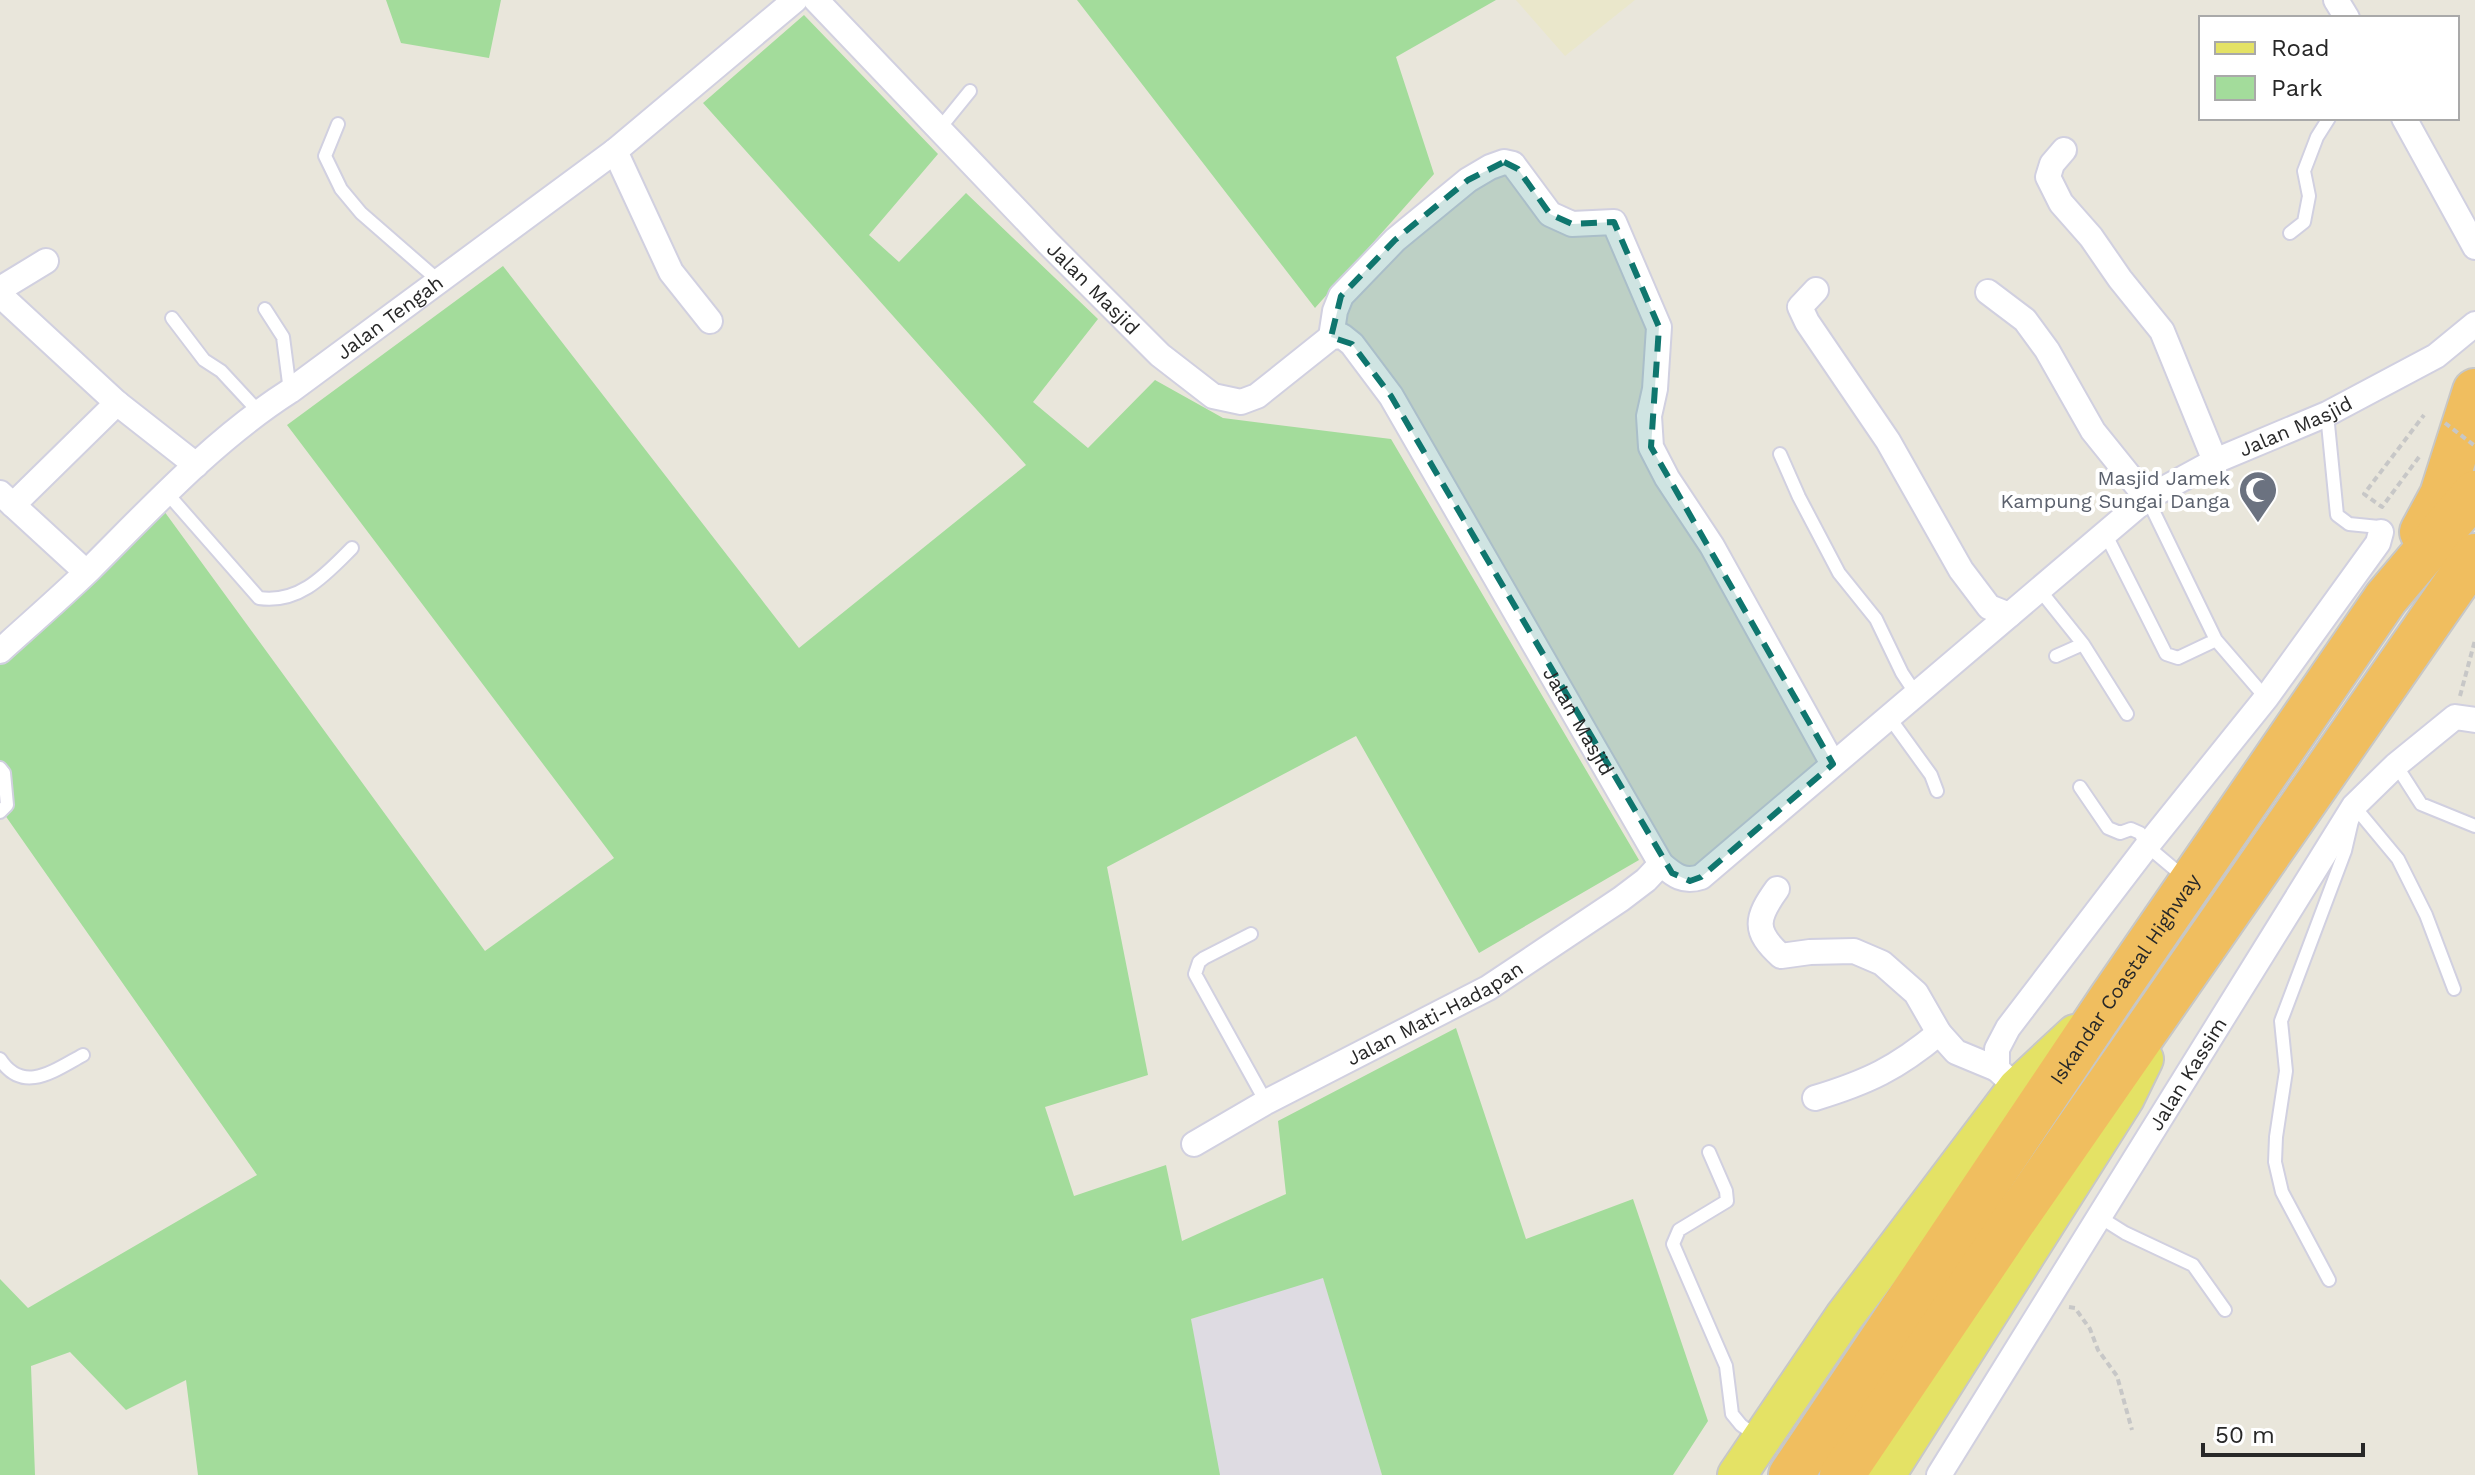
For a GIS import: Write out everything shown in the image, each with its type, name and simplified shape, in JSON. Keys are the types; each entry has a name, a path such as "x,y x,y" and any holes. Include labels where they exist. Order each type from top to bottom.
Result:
{"highway":[{"path":"2386,598 2442,495 2475,391"},
{"name":"Iskandar Coastal Highway","path":"1791,1475 2110,1000 2386,598 2475,493"},
{"path":"1842,1475 2191,963 2475,556"}],"main road":[{"path":"1886,1475 2125,1098 2191,963"},
{"path":"1737,1475 2007,1079 2110,1000"}],"street":[{"name":"Jalan Tengah","path":"0,651 86,572 166,492 258,411 290,391 615,151 795,0"},
{"name":"Jalan Masjid","path":"816,0 1160,355 1213,396 1241,402 1257,396 1331,337 1342,336 1352,344 1391,396 1661,864 1690,881 1701,877 2147,498 2215,461 2327,414 2436,356 2475,324"},
{"path":"2405,120 2475,247"},
{"path":"2064,150 2052,164 2048,177 2061,203 2091,237 2162,331 2215,461"},
{"path":"615,151 671,272 710,321"},
{"path":"1331,337 1341,296 1395,240 1468,180 1490,167 1504,162 1513,164 1550,214 1572,224 1614,222 1659,327 1655,389 1649,416 1651,447 1667,478 1712,546 1833,764"},
{"path":"46,261 0,292 117,403 196,465"},
{"path":"1816,290 1800,307 1807,322 1888,441 1961,570 1989,607 2009,615"},
{"path":"1988,292 2025,320 2047,350 2093,431 2147,498"},
{"path":"86,572 6,499 117,403"},
{"path":"2007,1079 1997,1049 2008,1028 2147,846 2266,698 2378,543 2381,532"},
{"name":"Jalan Kassim","path":"1946,1473 2098,1216 2354,806 2396,765 2465,719"},
{"path":"2317,783 2354,806"},
{"name":"Jalan Mati-Hadapan","path":"1194,1144 1266,1102 1488,988 1621,899 1661,864"},
{"path":"1777,889 1763,909 1759,928 1767,944 1781,956 1854,951 1882,963 1916,993 1939,1033 1956,1052 2007,1079"},
{"path":"1815,1098 1881,1075 1939,1033"}],"lane":[{"path":"940,128 970,91"},
{"path":"2290,233 2304,222 2309,196 2304,171 2317,137 2328,120"},
{"path":"338,124 325,156 341,189 361,213 439,281"},
{"path":"265,309 283,337 290,391"},
{"path":"172,318 204,360 221,371 258,411"},
{"path":"2327,414 2337,515 2344,523 2379,527 2381,532"},
{"path":"1780,454 1839,573 1876,619 1916,694"},
{"path":"166,492 259,598 274,600 296,595 321,579 352,548"},
{"path":"2147,498 2216,640 2266,698"},
{"path":"2105,533 2166,654 2178,658 2216,640"},
{"path":"2039,589 2083,644 2127,714"},
{"path":"2056,656 2083,644"},
{"path":"1889,717 1931,775 1937,791"},
{"path":"2396,765 2421,804 2475,826"},
{"path":"0,768 4,773 7,805 0,812"},
{"path":"2080,787 2108,828 2120,833 2131,829 2136,831 2147,846 2191,883"},
{"path":"2354,806 2398,859 2426,915 2454,989"},
{"path":"2329,1280 2282,1192 2275,1162 2286,1071 2281,1021 2345,851 2354,806"},
{"path":"1251,934 1204,958 1195,974 1266,1102"},
{"path":"0,1059 21,1077 40,1078 83,1055"},
{"path":"1709,1152 1727,1201 1679,1230 1673,1244 1726,1366 1732,1414 1741,1425 1762,1440"},
{"path":"2098,1216 2125,1233 2193,1265 2225,1310"}],"path":[{"path":"2424,415 2364,494 2382,507 2427,447"},
{"path":"2445,423 2475,446"},
{"path":"2465,719 2475,640"},
{"path":"2048,1300 2075,1308 2090,1329 2098,1350 2117,1376 2132,1430"}],"highlighted area":[{"path":"1504,162 1518,169 1550,214 1572,224 1614,222 1659,327 1651,447 1833,764 1701,877 1690,881 1672,873 1391,396 1352,344 1331,337 1341,296 1395,240 1468,180"}],"shaded area":[{"path":"1516,0 1635,0 1565,56"},
{"path":"1323,1277 1382,1475 1216,1475 1191,1319"}],"green space":[{"path":"386,0 501,0 489,58 401,43"},
{"path":"1077,0 1496,0 1396,57 1434,174 1315,308"},
{"path":"804,15 938,154 869,235 899,262 966,193 1098,319 1033,402 1088,448 1155,380 1223,418 1391,439 1639,860 1479,953 1356,736 1107,867 1148,1075 1045,1107 1074,1196 1166,1165 1182,1241 1286,1194 1278,1121 1456,1028 1526,1239 1633,1199 1708,1421 1673,1475 1382,1475 1323,1278 1191,1319 1220,1475 198,1475 186,1380 126,1410 70,1352 31,1366 35,1475 0,1475 0,1279 28,1308 257,1175 0,808 0,661 164,511 485,951 614,858 287,425 503,266 799,648 1026,465 703,103"}],"place":[{"name":"Masjid Jamek Kampung Sungai Danga","path":"2258,524"}]}
